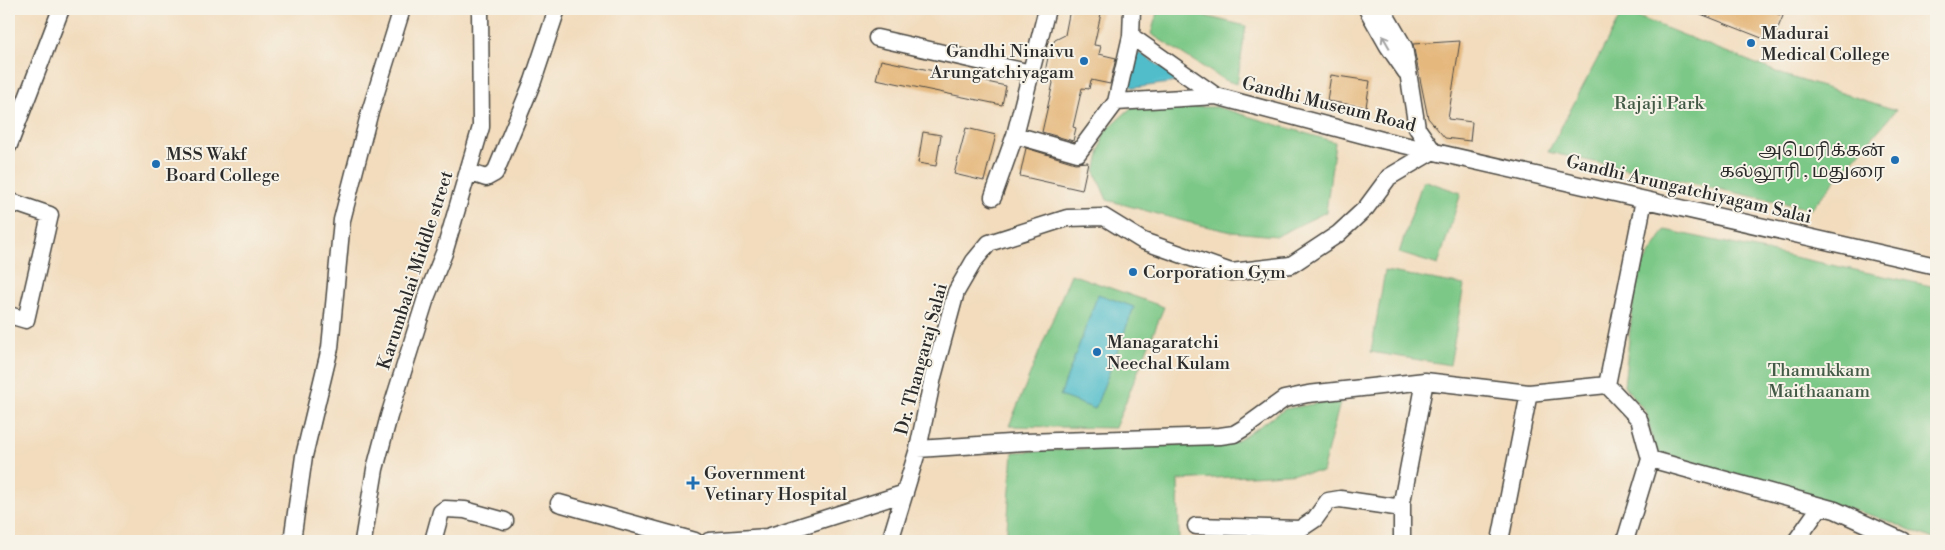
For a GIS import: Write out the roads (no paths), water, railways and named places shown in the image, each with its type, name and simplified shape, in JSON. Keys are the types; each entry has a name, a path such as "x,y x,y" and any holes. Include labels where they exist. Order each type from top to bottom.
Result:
{"street":[{"path":"9,145 61,9"},
{"path":"292,541 304,456 330,348 342,220 369,115 402,9"},
{"name":"Karumbalai Middle street","path":"363,541 375,469 389,416 426,298 444,253 481,127 480,9"},
{"path":"468,172 486,178 495,173 533,82 557,9"},
{"path":"993,197 1015,135 1047,9"},
{"path":"1015,135 1078,153 1116,102 1130,36 1132,9"},
{"path":"1367,9 1388,46 1407,74"},
{"path":"1382,9 1404,47 1407,74 1418,128 1433,151"},
{"name":"Gandhi Museum Road","path":"1130,36 1216,96"},
{"path":"877,38 1031,73"},
{"name":"Gandhi Museum Road","path":"1116,102 1216,96 1382,140 1433,151"},
{"name":"Gandhi Arungatchiyagam Salai","path":"1433,151 1936,266"},
{"name":"Dr. Thangaraj Salai","path":"890,541 918,449 933,377 956,292 974,261 989,243 1067,218 1104,218 1143,241 1231,272 1291,265 1338,234 1366,208 1390,177 1433,151"},
{"path":"1607,385 1644,200"},
{"path":"9,201 50,215 26,320 9,315"},
{"path":"918,449 1024,442 1220,436 1234,434 1284,398 1375,385 1425,381 1529,393 1607,385"},
{"path":"1402,541 1402,508 1425,381"},
{"path":"1607,385 1639,419 1650,459 1625,541"},
{"path":"1500,541 1529,393"},
{"path":"1650,459 1853,517 1903,541"},
{"path":"710,541 767,537 904,493"},
{"path":"1196,526 1300,528 1315,519 1328,501 1340,498 1402,508"},
{"path":"559,503 695,541"},
{"path":"1796,541 1820,507"},
{"path":"433,541 441,512 445,509 465,510 505,521"}],"water":[{"path":"1140,53 1183,81 1134,88 1128,84 1133,57"},
{"name":"Managaratchi Neechal Kulam","path":"1098,294 1134,307 1095,409 1060,396"}],"place":[{"name":"Madurai Medical College","path":"1751,43"},
{"name":"Gandhi Ninaivu Arungatchiyagam","path":"1084,61"},
{"name":"அமெரிக்கன் கல்லூரி , மதுரை","path":"1895,160"},
{"name":"MSS Wakf Board College","path":"156,164"},
{"name":"Corporation Gym","path":"1133,272"},
{"name":"Managaratchi Neechal Kulam","path":"1097,352"},
{"name":"Government Vetinary Hospital","path":"693,483"}],"park label":[{"name":"Rajaji Park","path":"1659,103"},
{"name":"Thamukkam Maithaanam","path":"1819,380"}]}
